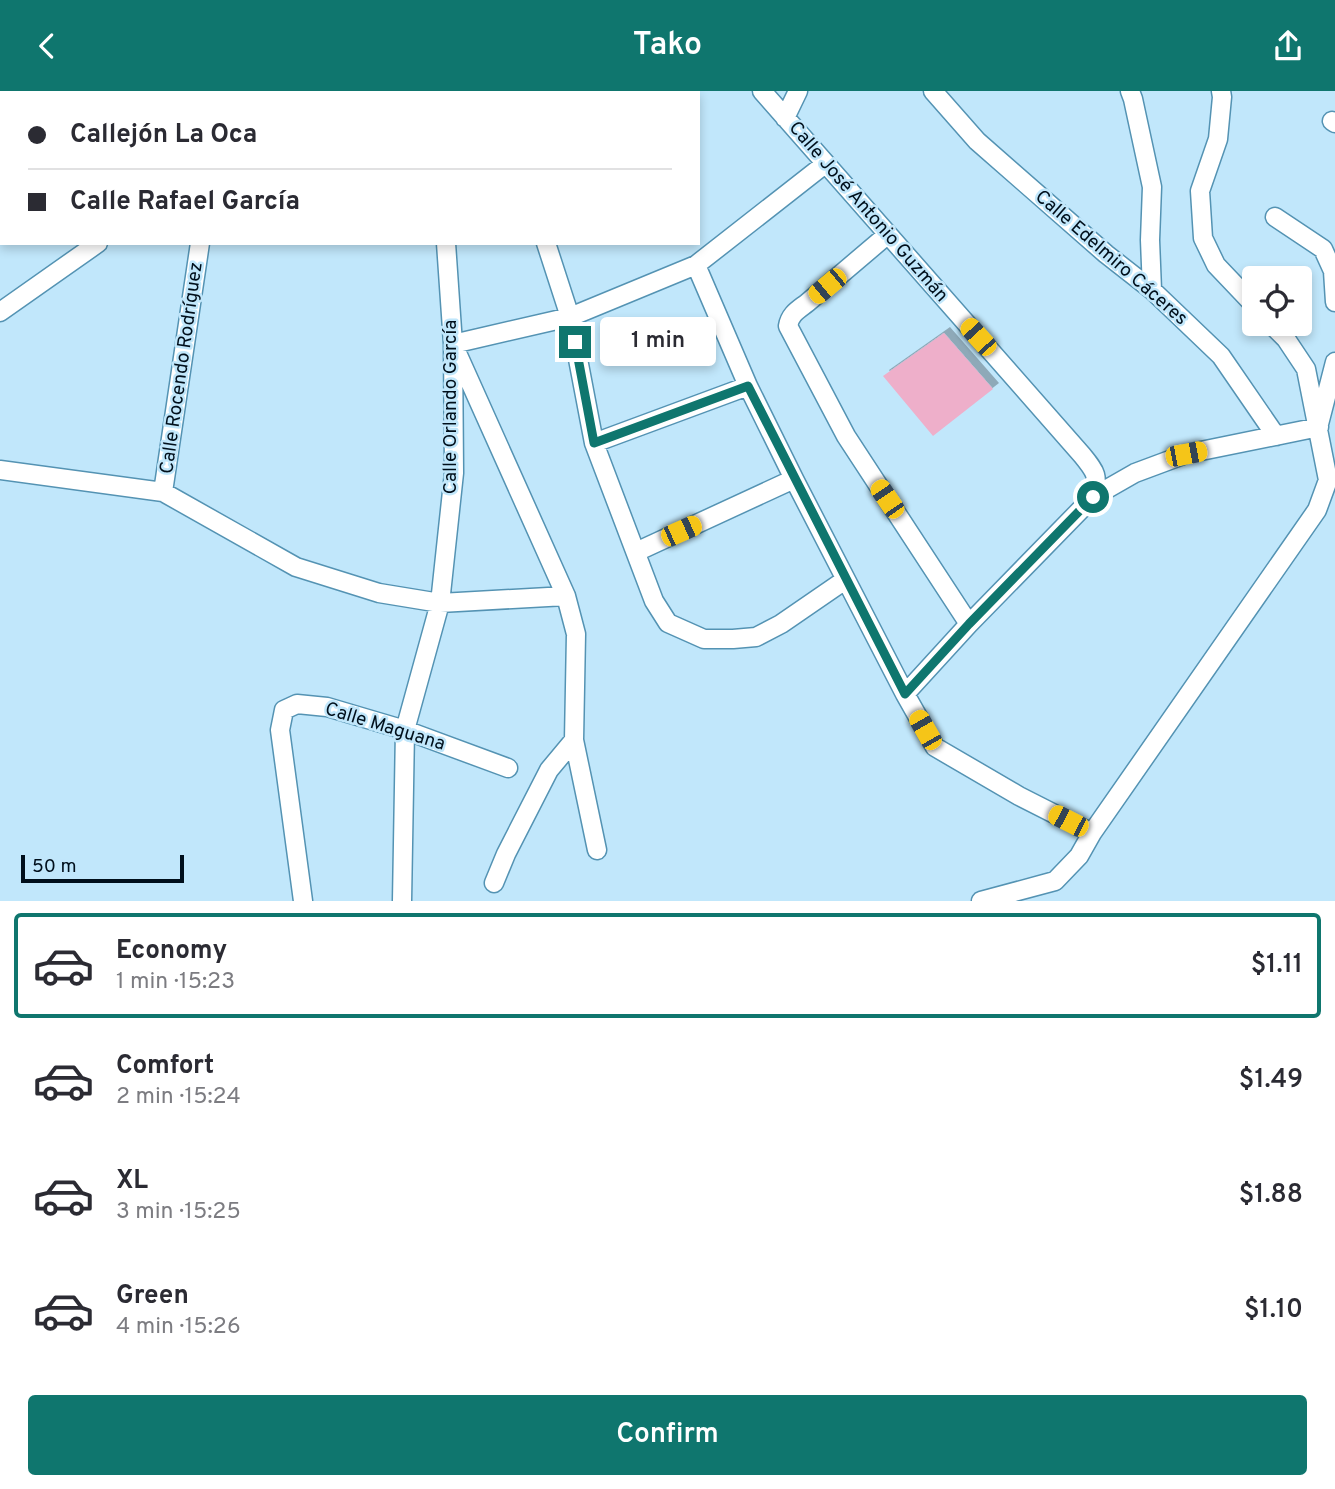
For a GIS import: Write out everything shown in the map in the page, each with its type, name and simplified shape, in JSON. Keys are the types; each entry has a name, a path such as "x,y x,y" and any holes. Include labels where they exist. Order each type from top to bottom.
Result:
{"street":[{"name":"Calle José Antonio Guzmán","path":"762,91 1082,455 1094,470 1097,482 1093,497"},
{"path":"785,118 798,91"},
{"name":"Calle Edelmiro Cáceres","path":"933,91 977,141 1086,237 1152,290 1221,356 1276,436"},
{"path":"1130,91 1152,187 1152,290"},
{"path":"1221,91 1218,139 1200,191 1203,238 1216,265 1242,292"},
{"path":"597,851 574,740 576,634 566,596 453,344 570,317 696,265 825,163"},
{"path":"1275,218 1323,249 1333,271 1335,302"},
{"path":"887,235 794,313 789,320 789,326 846,436 969,624"},
{"path":"0,312 95,245"},
{"name":"Calle Rocendo Rodríguez","path":"163,492 200,245"},
{"name":"Calle Orlando García","path":"402,901 405,730 440,603 454,473 453,344 446,245"},
{"path":"547,245 570,317 594,443 654,601 668,623 704,639 756,637 781,624 845,580"},
{"path":"696,265 748,386 794,479 935,747 1019,796 1092,833"},
{"path":"981,901 1055,881 1079,856 1092,833 1317,510 1328,480 1319,427 1306,369 1283,336"},
{"path":"1319,427 1335,362"},
{"path":"594,443 748,386"},
{"path":"905,694 1093,497 1135,473 1186,454 1319,427"},
{"path":"0,470 163,492 296,568 379,593 440,603 566,596"},
{"path":"636,552 794,479"},
{"name":"Calle Maguana","path":"303,901 280,730 284,710 297,704 327,707 405,730 508,768"},
{"path":"494,883 506,854 550,771 574,740"}],"building":[{"path":"944,333 993,389 933,436 883,376"}],"route":[{"path":"575,342 594,443 748,386 905,694 1093,497"}]}
